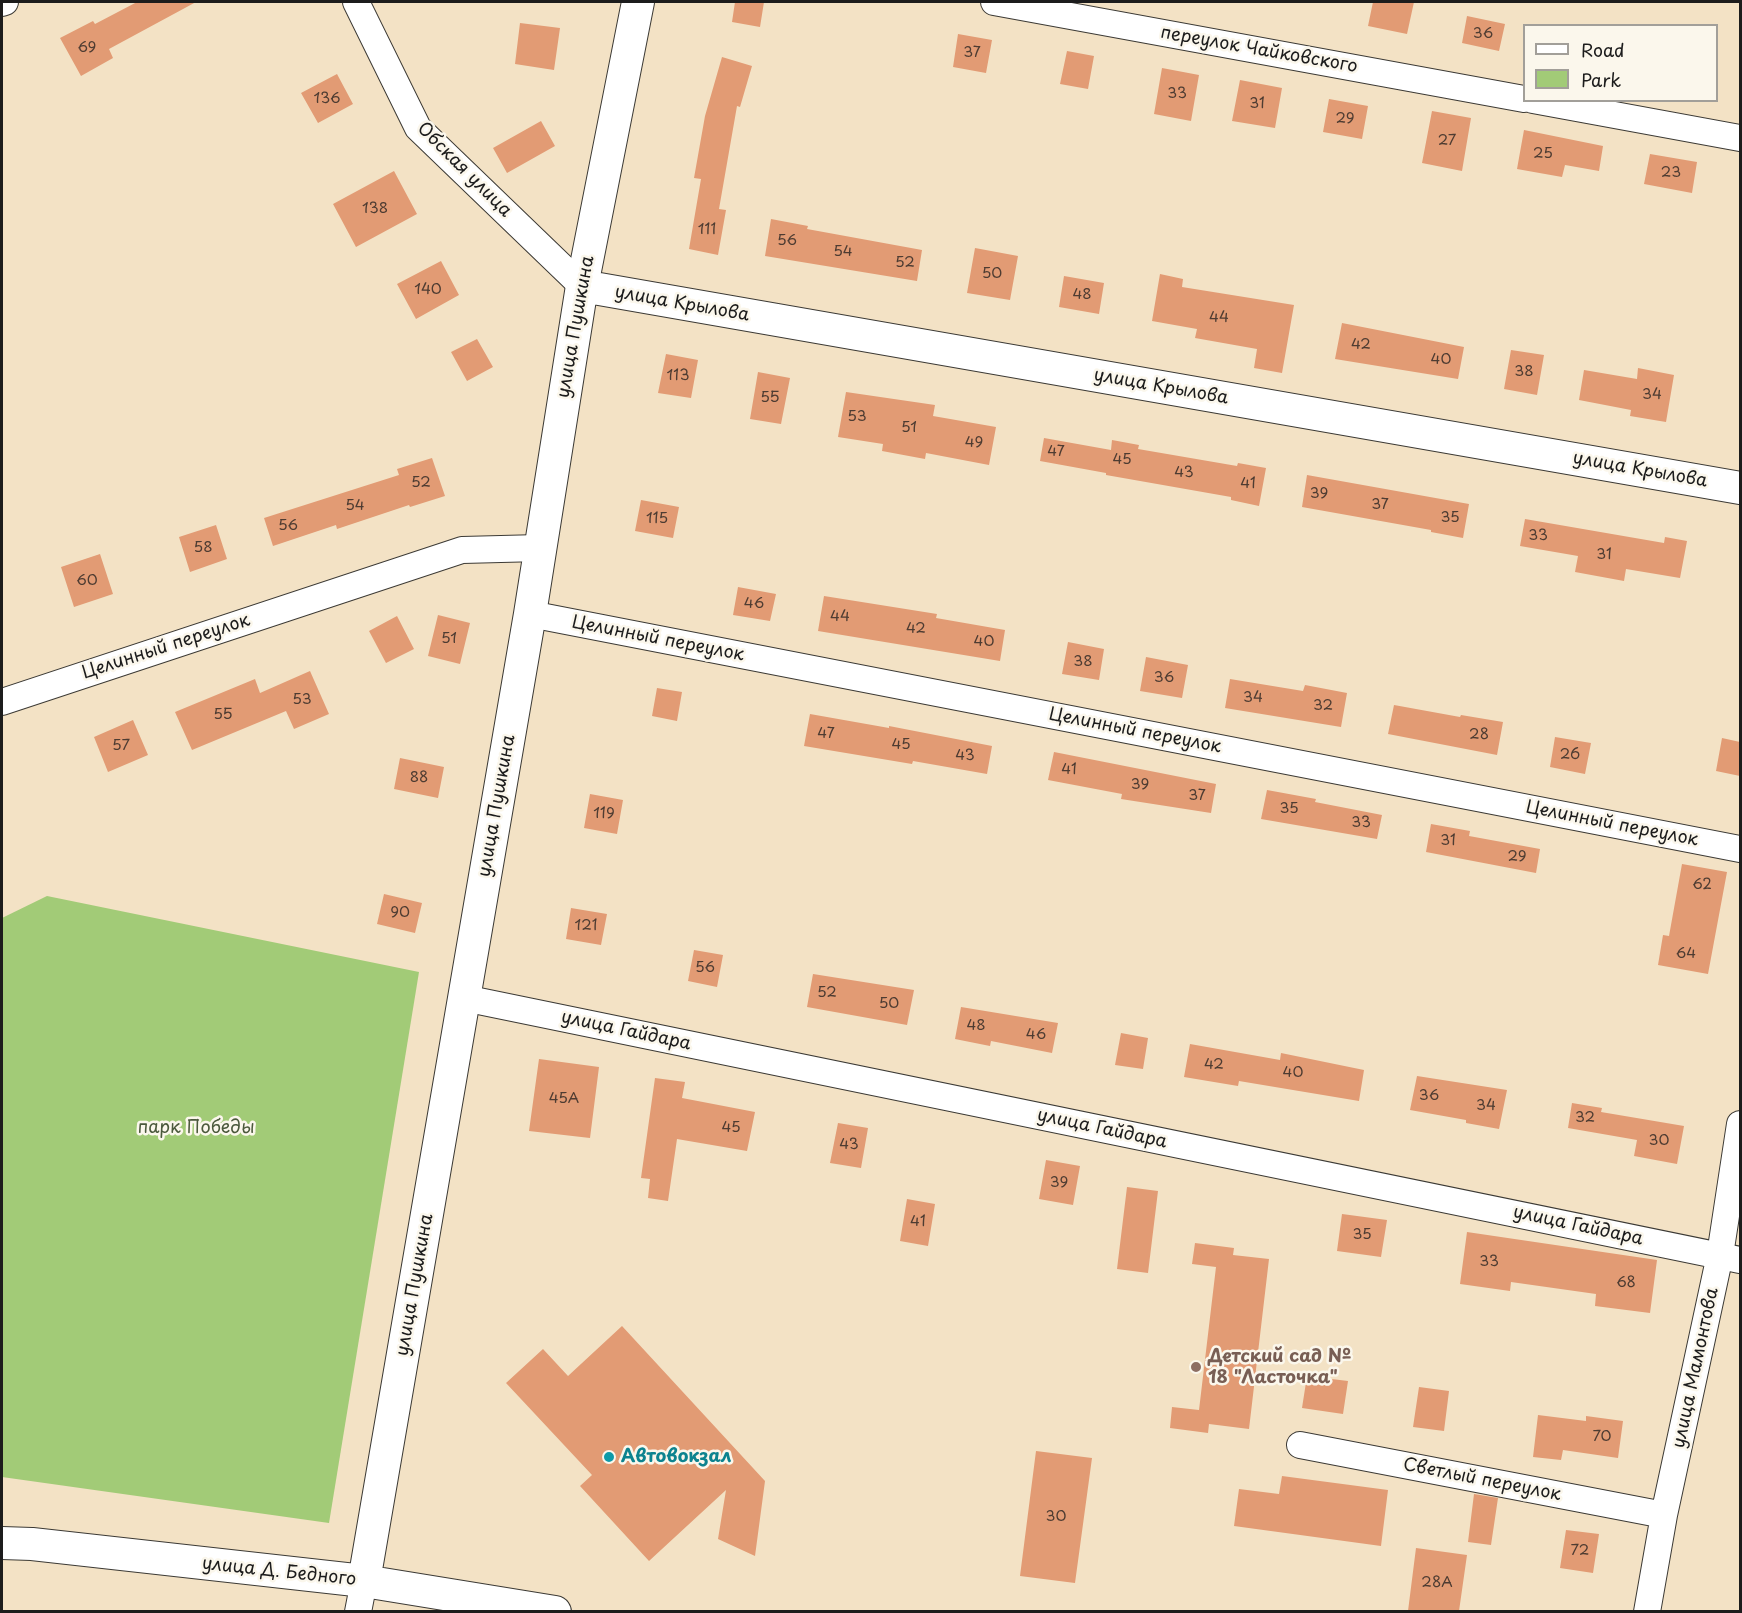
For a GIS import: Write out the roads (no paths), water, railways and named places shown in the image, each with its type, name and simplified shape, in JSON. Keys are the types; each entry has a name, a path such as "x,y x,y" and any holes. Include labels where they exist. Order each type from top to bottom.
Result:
{"street":[{"name":"Обская улица","path":"356,2 418,128 582,286"},
{"name":"улица Пушкина","path":"358,1611 530,614 582,286 638,2"},
{"name":"переулок Чайковского","path":"994,2 1523,99"},
{"path":"1544,102 1740,138"},
{"name":"улица Крылова","path":"582,286 1740,488"},
{"name":"Целинный переулок","path":"2,702 462,550 540,548"},
{"name":"Целинный переулок","path":"530,614 1740,849"},
{"name":"улица Гайдара","path":"464,998 1730,1257"},
{"name":"улица Мамонтова","path":"1647,1611 1664,1515 1730,1257 1740,1124"},
{"name":"Светлый переулок","path":"1300,1445 1664,1515"},
{"name":"улица Д. Бедного","path":"2,1543 364,1581 555,1611"}],"place":[{"name":"Детский сад № 18 \"Ласточка\"","path":"1196,1367"},
{"name":"Автовокзал","path":"609,1457"}],"park label":[{"name":"парк Победы","path":"196,1128"}]}
